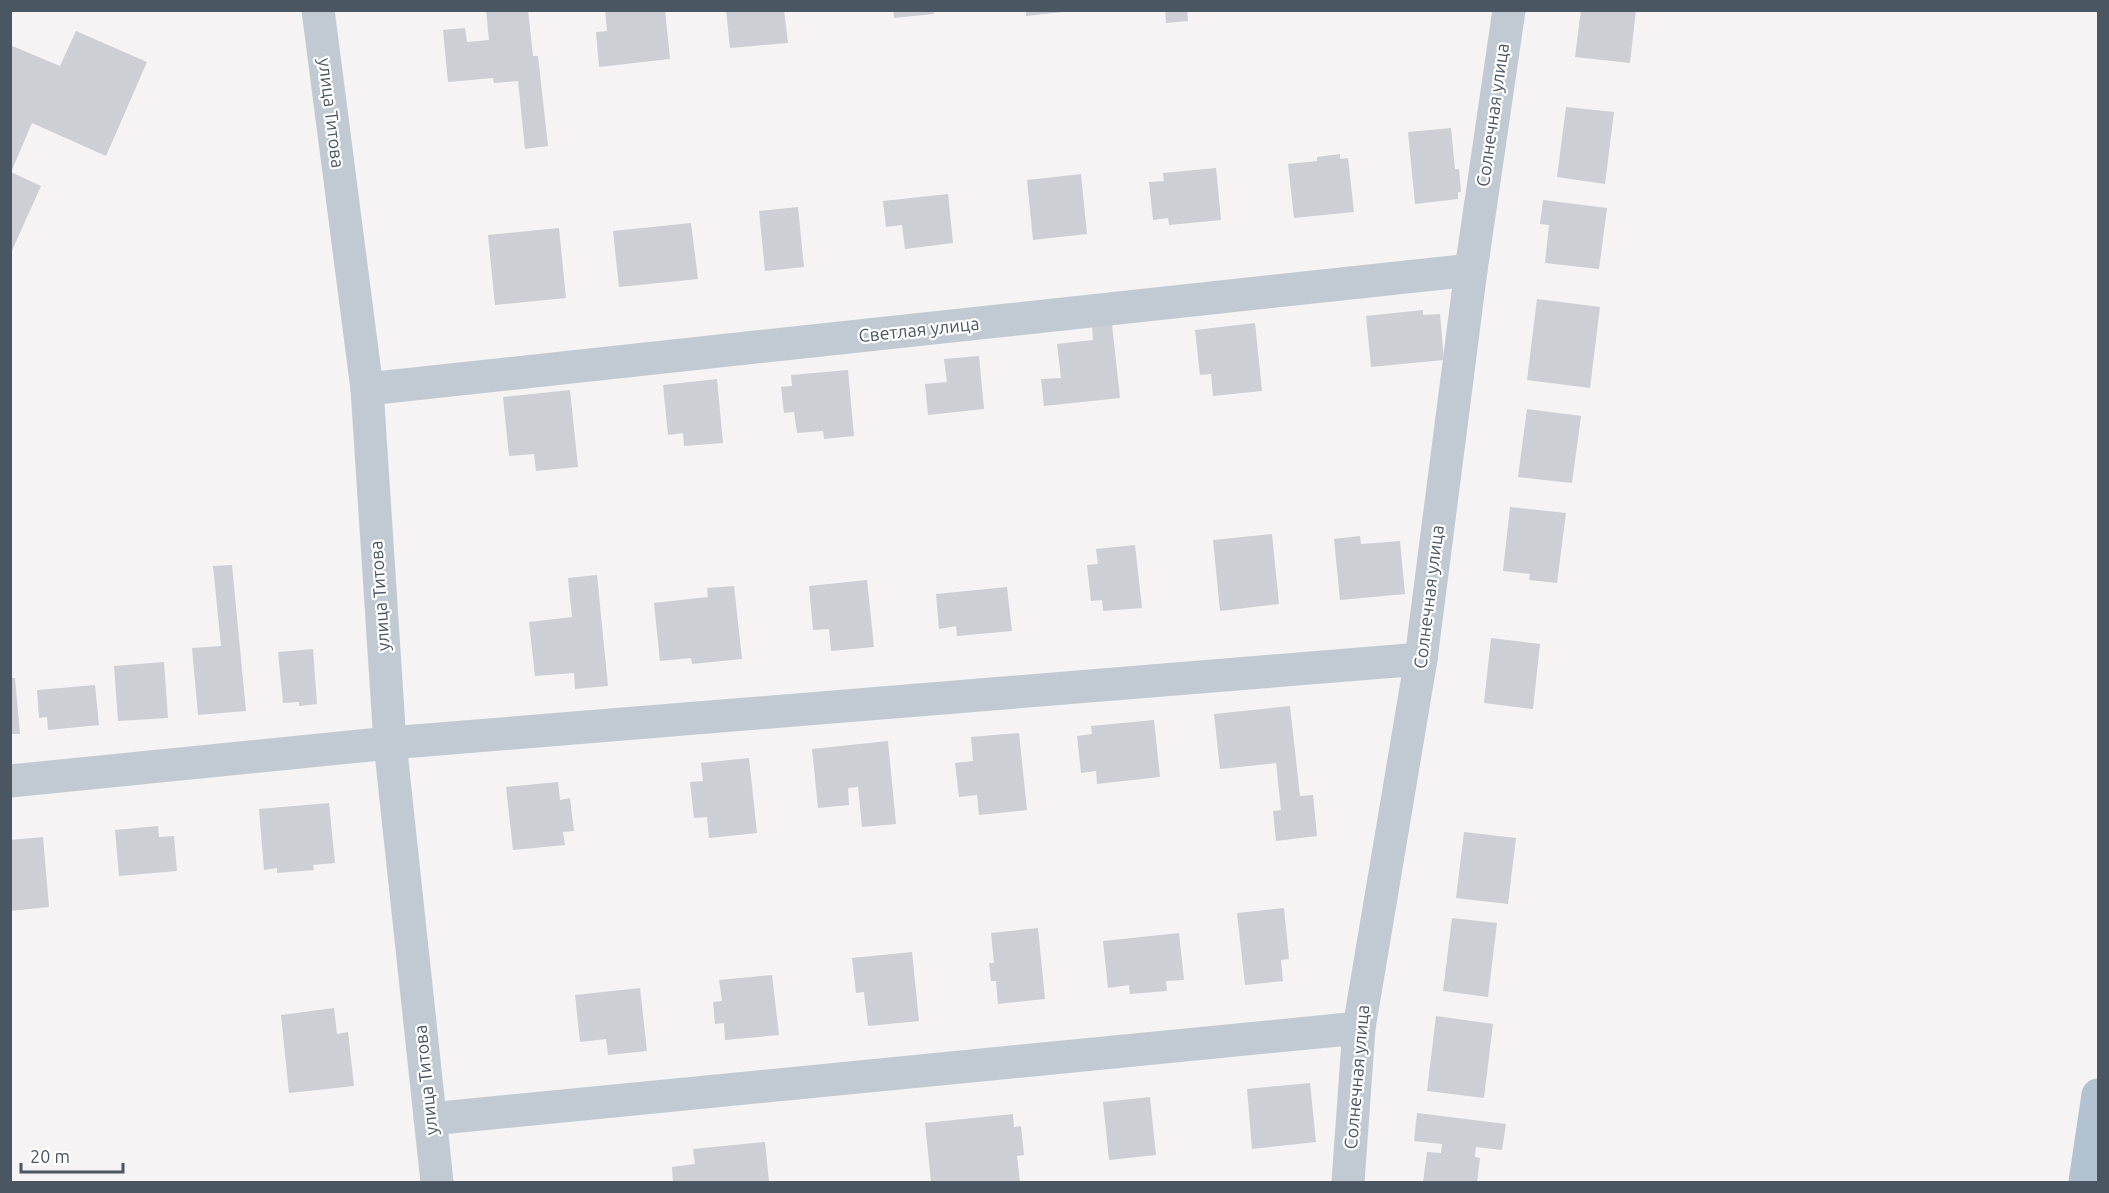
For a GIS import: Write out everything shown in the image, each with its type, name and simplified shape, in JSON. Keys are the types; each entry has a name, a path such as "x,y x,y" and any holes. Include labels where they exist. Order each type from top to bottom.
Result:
{"main road":[{"path":"2085,1182 2098,1095"}],"street":[{"name":"улица Титова","path":"318,10 367,389 390,743 437,1182"},
{"name":"Солнечная улица","path":"1348,1182 1359,1028 1421,659 1471,270 1509,10"},
{"name":"Светлая улица","path":"367,389 1471,270"},
{"path":"10,781 390,743 1421,659"},
{"path":"430,1119 1359,1028"}],"building":[{"path":"486,10 528,10 533,56 538,56 548,146 525,149 518,81 494,83 493,78 448,82 443,30 465,28 467,42 489,40"},
{"path":"605,10 665,10 670,59 599,67 596,32 607,31"},
{"path":"726,10 784,10 788,43 730,48"},
{"path":"893,10 933,10 934,14 894,18"},
{"path":"1026,10 1063,10 1063,12 1026,16"},
{"path":"1165,10 1187,10 1188,21 1166,23"},
{"path":"1581,10 1636,10 1630,63 1575,57"},
{"path":"76,31 147,62 106,156 32,123 11,172 41,186 10,255 10,45 60,66"},
{"path":"1566,107 1614,112 1605,184 1557,177"},
{"path":"1451,128 1455,169 1459,169 1461,192 1458,192 1458,199 1415,204 1408,132"},
{"path":"1340,154 1340,159 1348,158 1354,212 1294,218 1288,164 1317,161 1317,157"},
{"path":"1216,168 1221,220 1169,225 1168,218 1153,220 1149,182 1164,181 1163,173"},
{"path":"1081,174 1087,234 1033,240 1027,180"},
{"path":"948,194 953,243 905,249 902,225 886,227 883,201"},
{"path":"1543,200 1607,208 1599,269 1545,263 1549,225 1540,224"},
{"path":"798,207 804,267 765,271 759,211"},
{"path":"691,223 698,279 619,287 613,231"},
{"path":"559,228 566,298 495,305 488,235"},
{"path":"1537,299 1600,307 1590,388 1527,380"},
{"path":"1423,310 1423,315 1440,314 1444,360 1371,367 1366,316"},
{"path":"1255,323 1262,391 1213,396 1211,374 1200,375 1195,330"},
{"path":"1112,324 1120,398 1044,406 1041,379 1061,378 1057,344 1093,340 1092,326"},
{"path":"979,356 984,409 928,415 925,384 947,382 944,359"},
{"path":"848,370 854,436 824,439 823,431 797,433 794,412 784,413 781,387 792,386 791,375"},
{"path":"717,379 723,443 684,446 683,433 668,435 663,385"},
{"path":"570,390 578,467 536,471 534,454 509,456 503,397"},
{"path":"1527,409 1581,416 1572,483 1518,477"},
{"path":"1510,507 1566,513 1557,583 1529,580 1530,574 1503,571"},
{"path":"1272,534 1279,604 1220,611 1213,540"},
{"path":"1360,536 1361,544 1400,541 1405,594 1340,600 1334,539"},
{"path":"1135,545 1142,608 1103,611 1102,600 1091,601 1087,565 1098,564 1096,549"},
{"path":"232,565 246,711 198,715 192,648 221,646 213,566"},
{"path":"597,575 608,686 575,689 574,673 535,676 529,622 572,617 568,578"},
{"path":"867,580 874,647 831,651 829,629 813,630 809,586"},
{"path":"734,586 742,659 692,664 691,658 660,661 654,603 708,597 707,588"},
{"path":"1007,587 1012,631 957,636 956,626 939,629 936,594"},
{"path":"1491,638 1540,644 1533,709 1484,703"},
{"path":"313,649 317,704 299,706 299,702 283,703 278,652"},
{"path":"164,662 168,718 118,721 114,666"},
{"path":"10,678 15,678 20,734 10,734"},
{"path":"95,685 99,725 48,730 47,717 39,718 37,690"},
{"path":"1290,706 1300,796 1313,795 1317,836 1276,841 1273,811 1281,810 1276,763 1220,769 1214,714"},
{"path":"1154,720 1160,777 1097,784 1096,771 1081,773 1077,736 1092,734 1091,726"},
{"path":"1019,733 1027,810 979,815 977,795 959,797 955,763 973,761 971,737"},
{"path":"888,741 896,824 862,827 858,787 848,788 849,805 818,808 812,749"},
{"path":"749,758 757,833 709,838 707,817 694,818 690,782 703,781 701,763"},
{"path":"558,782 560,800 570,798 574,831 563,832 565,845 513,850 506,787"},
{"path":"329,803 335,863 313,865 314,870 277,873 277,868 264,870 259,809"},
{"path":"158,826 159,837 174,836 177,871 119,876 115,830"},
{"path":"1464,832 1516,838 1508,904 1456,898"},
{"path":"43,837 49,907 10,911 10,840"},
{"path":"1284,908 1289,959 1281,960 1283,981 1245,985 1237,913"},
{"path":"1452,918 1497,923 1488,997 1443,991"},
{"path":"1038,928 1045,999 998,1004 996,981 991,981 989,963 994,963 991,933"},
{"path":"1179,933 1184,980 1166,981 1167,991 1130,994 1129,985 1108,988 1103,941"},
{"path":"912,952 919,1021 868,1026 864,992 856,993 852,958"},
{"path":"772,975 779,1035 725,1040 724,1023 715,1024 713,1002 722,1001 719,980"},
{"path":"640,988 647,1051 608,1055 606,1039 580,1042 575,995"},
{"path":"334,1008 337,1034 348,1032 354,1086 289,1093 281,1015"},
{"path":"1436,1016 1493,1024 1484,1098 1427,1091"},
{"path":"1310,1083 1316,1142 1252,1149 1247,1089"},
{"path":"1150,1097 1156,1155 1109,1160 1103,1102"},
{"path":"1417,1113 1506,1124 1502,1150 1476,1147 1475,1157 1480,1158 1477,1182 1423,1182 1427,1152 1441,1153 1442,1144 1414,1141"},
{"path":"1013,1114 1014,1127 1021,1126 1024,1155 1017,1156 1020,1182 931,1182 925,1123"},
{"path":"765,1142 769,1182 673,1182 672,1167 695,1164 693,1149"}]}
